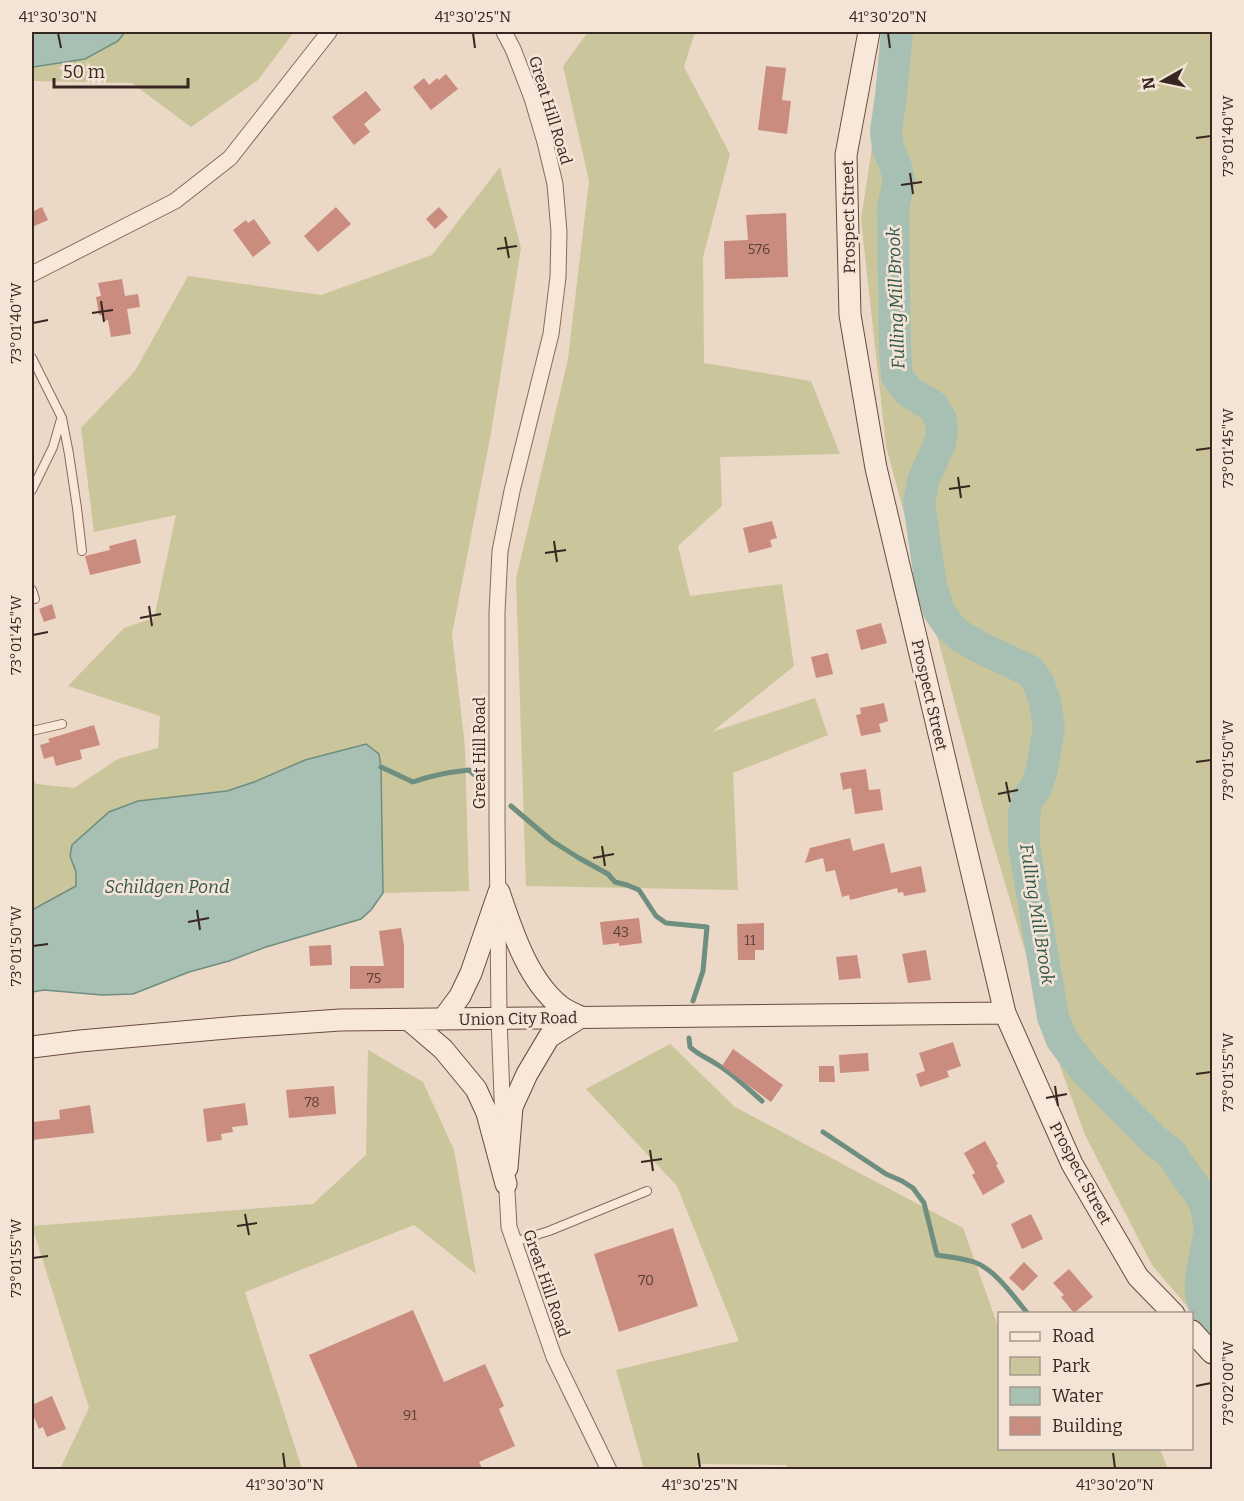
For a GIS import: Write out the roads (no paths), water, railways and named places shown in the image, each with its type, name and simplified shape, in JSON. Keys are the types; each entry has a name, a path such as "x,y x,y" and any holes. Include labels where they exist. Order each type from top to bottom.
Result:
{"main road":[{"name":"Prospect Street","path":"869,32 846,155 850,315 876,468 1005,1013 1072,1164 1138,1277 1172,1312"},
{"path":"499,892 517,944 542,988 561,1008 581,1017"},
{"path":"443,1019 460,996 471,973 499,892"},
{"name":"Union City Road","path":"32,1047 340,1020 1005,1013"},
{"path":"506,1184 512,1107 527,1074 549,1037 581,1017"},
{"path":"409,1020 443,1049 476,1089 486,1113 506,1184"},
{"path":"1193,1333 1212,1353"}],"street":[{"path":"32,274 175,201 230,158 328,32"},
{"name":"Great Hill Road","path":"504,32 532,98 545,142 555,184 559,232 558,277 551,334 512,491 500,551 497,614 499,1018 509,1227 554,1358 609,1470"}],"lane":[{"path":"32,358 62,418 82,551"},
{"path":"32,490 53,447 62,418"},
{"path":"32,590 35,599"},
{"path":"32,731 62,724"},
{"path":"514,1242 549,1232 647,1191"}],"water":[{"path":"32,32 125,32 118,41 85,59 32,67"},
{"name":"Schildgen Pond","path":"366,744 379,754 381,767 383,893 371,910 361,919 189,972 133,994 102,995 44,990 32,992 32,910 76,886 76,872 70,856 72,845 109,812 138,801 227,791 305,760"}],"waterway":[{"name":"Fulling Mill Brook","path":"897,32 886,131 888,149 899,181 893,208 895,349 897,376 908,391 934,407 941,420 940,442 923,481 919,503 931,586 939,611 950,627 960,636 983,649 1030,671 1039,684 1045,702 1049,728 1042,769 1036,788 1027,799 1024,815 1024,846 1053,1017 1062,1040 1085,1070 1154,1140 1172,1154 1200,1194 1206,1206 1210,1230 1201,1277 1201,1293 1203,1303 1212,1320"},
{"path":"381,767 413,782 427,777 469,770 484,783"},
{"path":"511,806 552,841 608,874 615,882 639,890 656,916 666,923 707,927 703,971 693,1001"},
{"path":"689,1038 690,1047 693,1050 730,1073 762,1101"},
{"path":"823,1132 886,1174 913,1188 924,1203 937,1255 974,1262 982,1266 1004,1284 1026,1312"}]}
